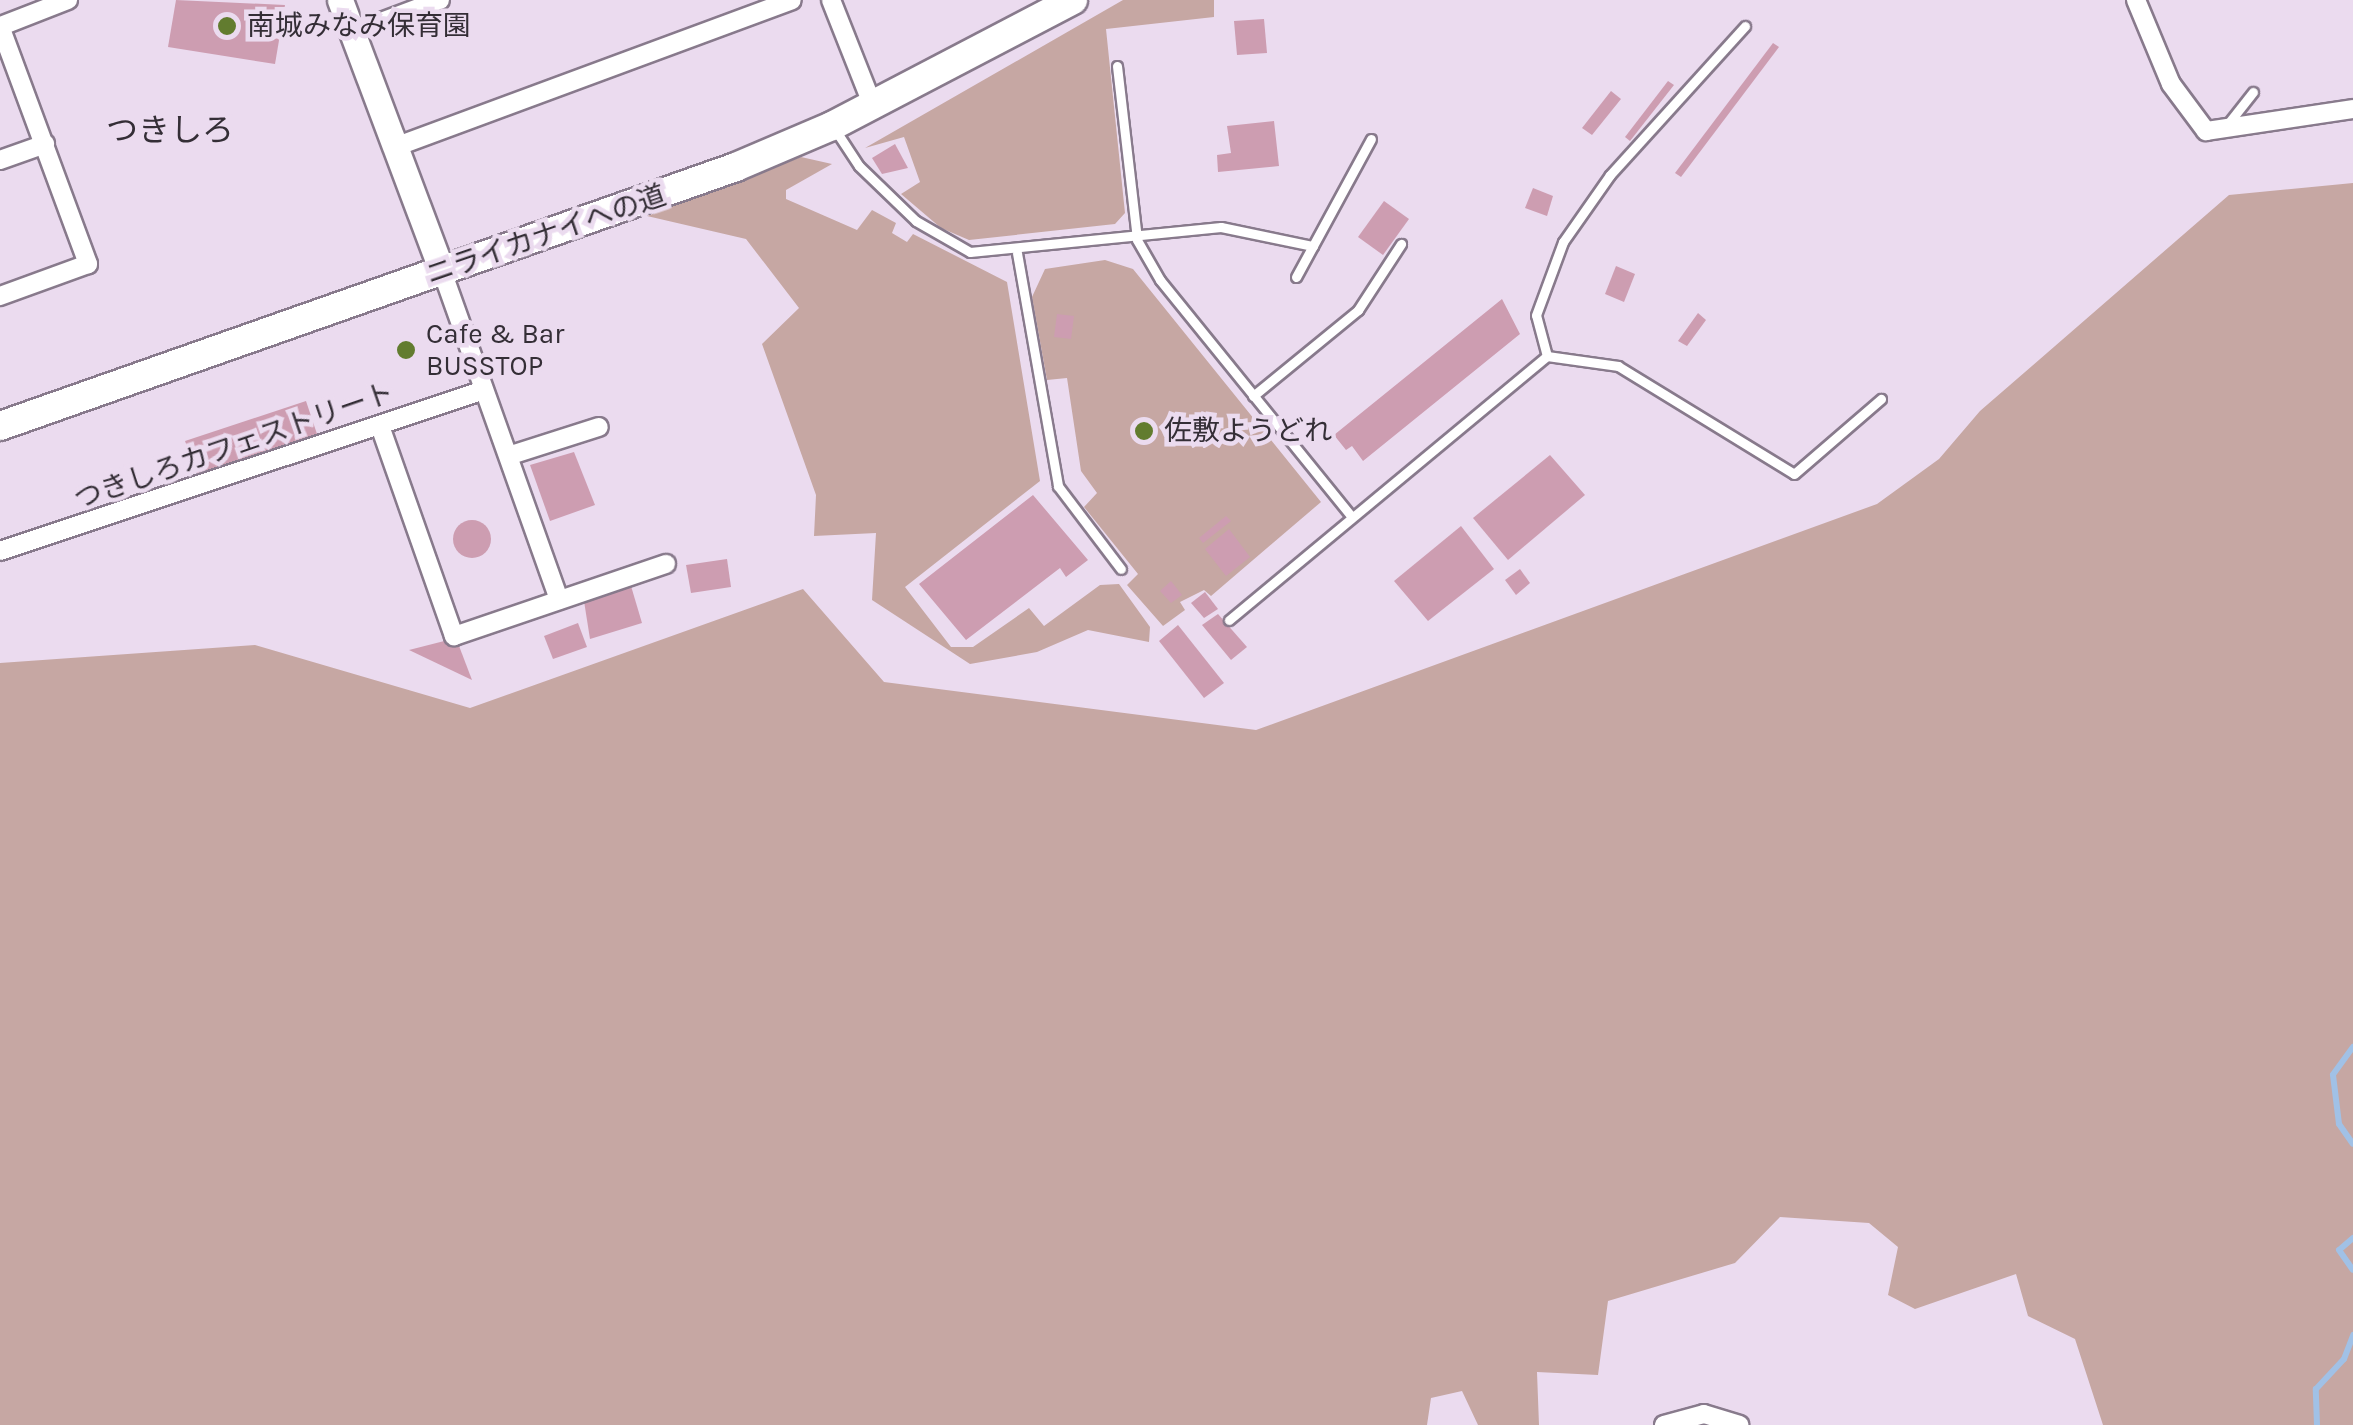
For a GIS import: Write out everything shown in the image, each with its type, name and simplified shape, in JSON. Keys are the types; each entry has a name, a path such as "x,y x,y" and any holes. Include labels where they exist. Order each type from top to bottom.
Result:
{"main road":[{"name":"ニライカナイへの道","path":"0,426 638,205 832,126 1073,0"}],"street":[{"path":"0,296 88,264 1,26 68,0"},
{"path":"340,0 511,455 560,600"},
{"path":"352,33 440,0"},
{"path":"395,146 792,0"},
{"path":"831,0 873,106"},
{"path":"2136,0 2185,104 2206,131 2353,109"},
{"path":"0,160 44,144"},
{"name":"つきしろカフェストリート","path":"0,551 484,390"},
{"path":"380,426 454,636 666,564"},
{"path":"511,455 599,427"},
{"path":"1664,1425 1704,1414 1739,1425"}],"lane":[{"path":"1547,356 1536,315 1562,242 1610,175 1746,26"},
{"path":"1117,66 1137,240 1254,396 1351,516"},
{"path":"2227,125 2253,92"},
{"path":"832,126 859,166 916,220 970,252 1017,253 1221,227 1313,246"},
{"path":"1296,277 1371,138"},
{"path":"1254,396 1358,310 1401,244"},
{"path":"1017,253 1058,486 1121,569"},
{"path":"1228,620 1547,356 1618,366 1794,474 1881,400"}],"shaded area":[{"path":"1123,0 1214,0 1214,17 1106,29 1125,213 1115,224 969,240 941,228 901,194 920,182 904,137 865,148"},
{"path":"801,157 832,164 786,190 786,199 857,230 872,210 896,223 892,233 907,242 913,234 1007,282 1040,481 905,587 951,647 973,647 1029,608 1044,626 1100,585 1119,584 1150,627 1149,642 1088,630 1037,652 970,664 872,600 876,533 814,536 816,495 762,344 799,308 746,239 647,216"},
{"path":"2353,183 2353,1425 2103,1425 2075,1339 2028,1316 2016,1274 1915,1309 1888,1295 1898,1247 1869,1223 1780,1217 1735,1263 1608,1301 1598,1375 1537,1372 1539,1425 1478,1425 1462,1391 1431,1398 1427,1425 0,1425 0,663 255,645 470,708 803,589 884,682 1256,730 1877,504 1939,459 1980,411 2229,195"},
{"path":"1105,260 1133,269 1321,502 1211,596 1204,590 1180,602 1185,610 1163,626 1127,585 1138,574 1084,507 1097,493 1081,471 1067,378 1047,380 1032,297 1045,269"}],"building":[{"name":"南城みなみ保育園","path":"176,0 285,5 275,64 168,47"},
{"path":"1264,19 1267,53 1237,55 1234,21"},
{"path":"1773,43 1779,47 1681,177 1675,173"},
{"path":"1668,81 1674,85 1630,141 1625,137"},
{"path":"1611,91 1621,99 1592,135 1582,128"},
{"path":"1274,121 1279,166 1218,172 1217,155 1231,153 1227,126"},
{"path":"895,144 908,168 882,174 872,158"},
{"path":"1533,188 1553,196 1547,216 1525,208"},
{"path":"1384,201 1409,219 1383,255 1358,237"},
{"path":"1616,266 1635,274 1624,302 1605,294"},
{"path":"1502,299 1520,334 1363,461 1352,446 1346,450 1334,435"},
{"path":"1698,313 1706,320 1687,346 1678,341"},
{"path":"1057,314 1074,316 1071,339 1054,337"},
{"path":"306,401 317,434 197,474 185,441"},
{"path":"574,452 595,505 550,521 530,465"},
{"path":"1550,455 1585,495 1508,560 1473,518"},
{"path":"1033,495 1088,560 1066,577 1060,568 966,640 919,584"},
{"path":"1226,516 1231,521 1203,543 1199,538"},
{"path":"472,520 485,526 491,539 485,552 472,558 459,552 453,539 459,526"},
{"path":"1461,526 1494,569 1428,621 1394,581"},
{"path":"1229,529 1250,557 1226,576 1205,549"},
{"path":"727,559 731,587 691,593 686,565"},
{"path":"1520,569 1530,583 1516,595 1505,580"},
{"path":"1171,581 1182,595 1171,603 1160,591"},
{"path":"631,586 642,623 590,639 584,601"},
{"path":"1205,592 1218,609 1204,618 1191,603"},
{"path":"1218,614 1247,647 1231,660 1202,625"},
{"path":"578,623 587,647 553,659 544,636"},
{"path":"1178,625 1224,683 1204,698 1159,641"},
{"path":"456,638 472,680 409,650"}],"waterway":[{"path":"2353,1047 2333,1075 2339,1124 2353,1144"},
{"path":"2353,1238 2339,1250 2353,1270"},
{"path":"2317,1425 2316,1389 2344,1359 2353,1335"}],"place":[{"name":"南城みなみ保育園","path":"227,26"},
{"name":"Cafe & Bar BUSSTOP","path":"406,350"},
{"name":"佐敷ようどれ","path":"1144,431"}],"district":[{"name":"つきしろ","path":"170,131"}]}
